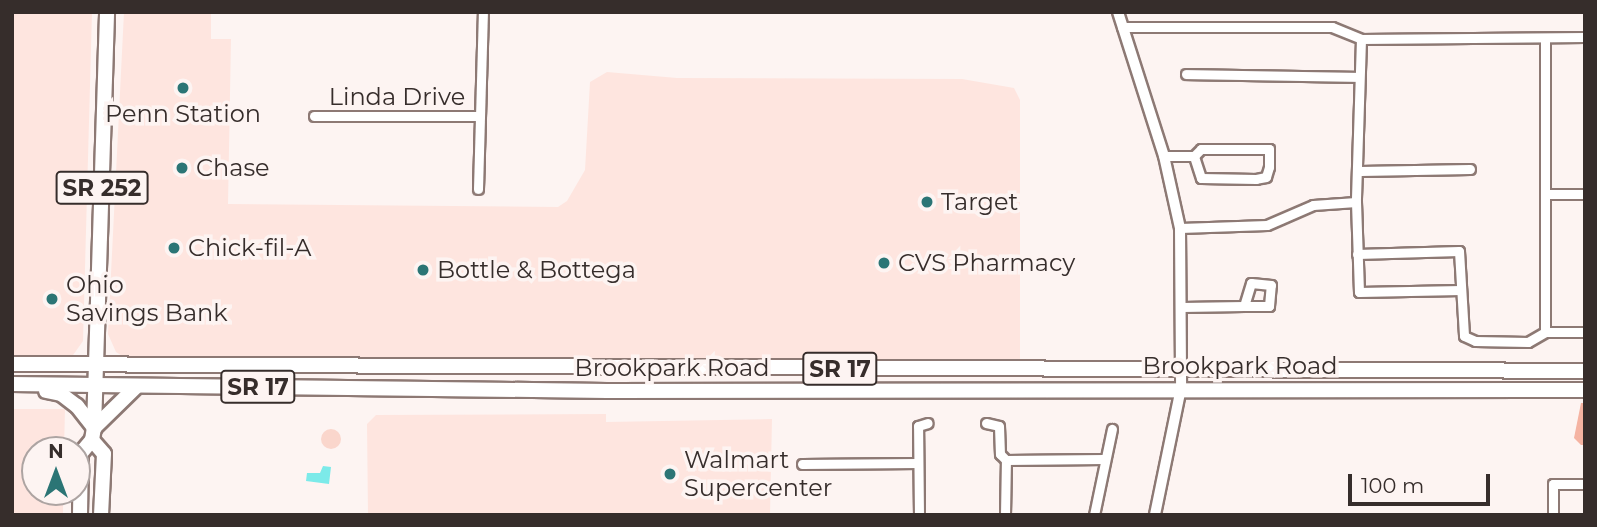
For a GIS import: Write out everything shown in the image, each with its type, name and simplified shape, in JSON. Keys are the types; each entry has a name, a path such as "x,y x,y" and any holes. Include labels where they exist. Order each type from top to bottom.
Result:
{"main road":[{"name":"SR 252","path":"80,515 81,453 93,434 107,12"},
{"name":"Brookpark Road","path":"12,364 1585,371"},
{"name":"Brookpark Road","path":"15,384 607,391 1181,388 1585,390"},
{"path":"15,384 61,394 93,434 137,386"},
{"name":"SR 252","path":"93,434 104,454 102,515"}],"street":[{"path":"478,189 484,12"},
{"path":"1118,12 1164,156 1180,228 1181,388 1155,515"},
{"path":"1122,27 1332,27 1361,39 1585,37"},
{"path":"1545,38 1545,332"},
{"path":"1361,39 1358,77 1360,172 1356,202 1359,292 1461,290"},
{"path":"1186,74 1358,77"},
{"name":"Linda Drive","path":"314,116 480,117"},
{"path":"1164,156 1194,156 1200,149 1269,149 1269,167 1266,177 1256,179 1201,178 1194,156"},
{"path":"1360,172 1470,169"},
{"path":"1546,194 1585,194"},
{"path":"1180,228 1267,225 1313,205 1356,202"},
{"path":"1357,254 1459,251 1464,336 1475,341 1528,342 1545,332 1585,332"},
{"path":"1182,307 1244,306"},
{"path":"919,515 918,426 928,423"},
{"path":"986,423 999,426 1000,454 1006,460 1104,459"},
{"path":"1094,515 1112,429"},
{"path":"1005,515 1006,460"},
{"path":"802,464 918,463"},
{"path":"1553,515 1553,484 1585,484"}],"shaded area":[{"path":"12,12 92,12 83,341 71,358 12,359"},
{"path":"124,12 211,12 211,39 231,39 228,204 558,207 567,201 585,170 590,82 607,72 677,78 962,79 1014,88 1020,100 1020,361 124,357 116,352 108,334"},
{"path":"1585,12 1585,14 1234,14"},
{"path":"1581,403 1585,403 1585,445 1581,445 1574,438"},
{"path":"12,409 65,409 64,436 21,436 21,506 63,506 63,515 12,515"},
{"path":"606,414 606,422 772,419 770,515 368,515 367,424 376,415"},
{"path":"331,429 338,432 341,439 338,446 331,449 324,446 321,439 324,432"}],"water":[{"path":"323,466 331,467 329,484 306,481 307,473 320,473"}],"place":[{"name":"Penn Station","path":"183,88"},
{"name":"Chase","path":"182,168"},
{"name":"Target","path":"927,202"},
{"name":"Chick-fil-A","path":"174,248"},
{"name":"CVS Pharmacy","path":"884,263"},
{"name":"Bottle & Bottega","path":"423,270"},
{"name":"Ohio Savings Bank","path":"52,299"},
{"name":"Walmart Supercenter","path":"670,474"}]}
